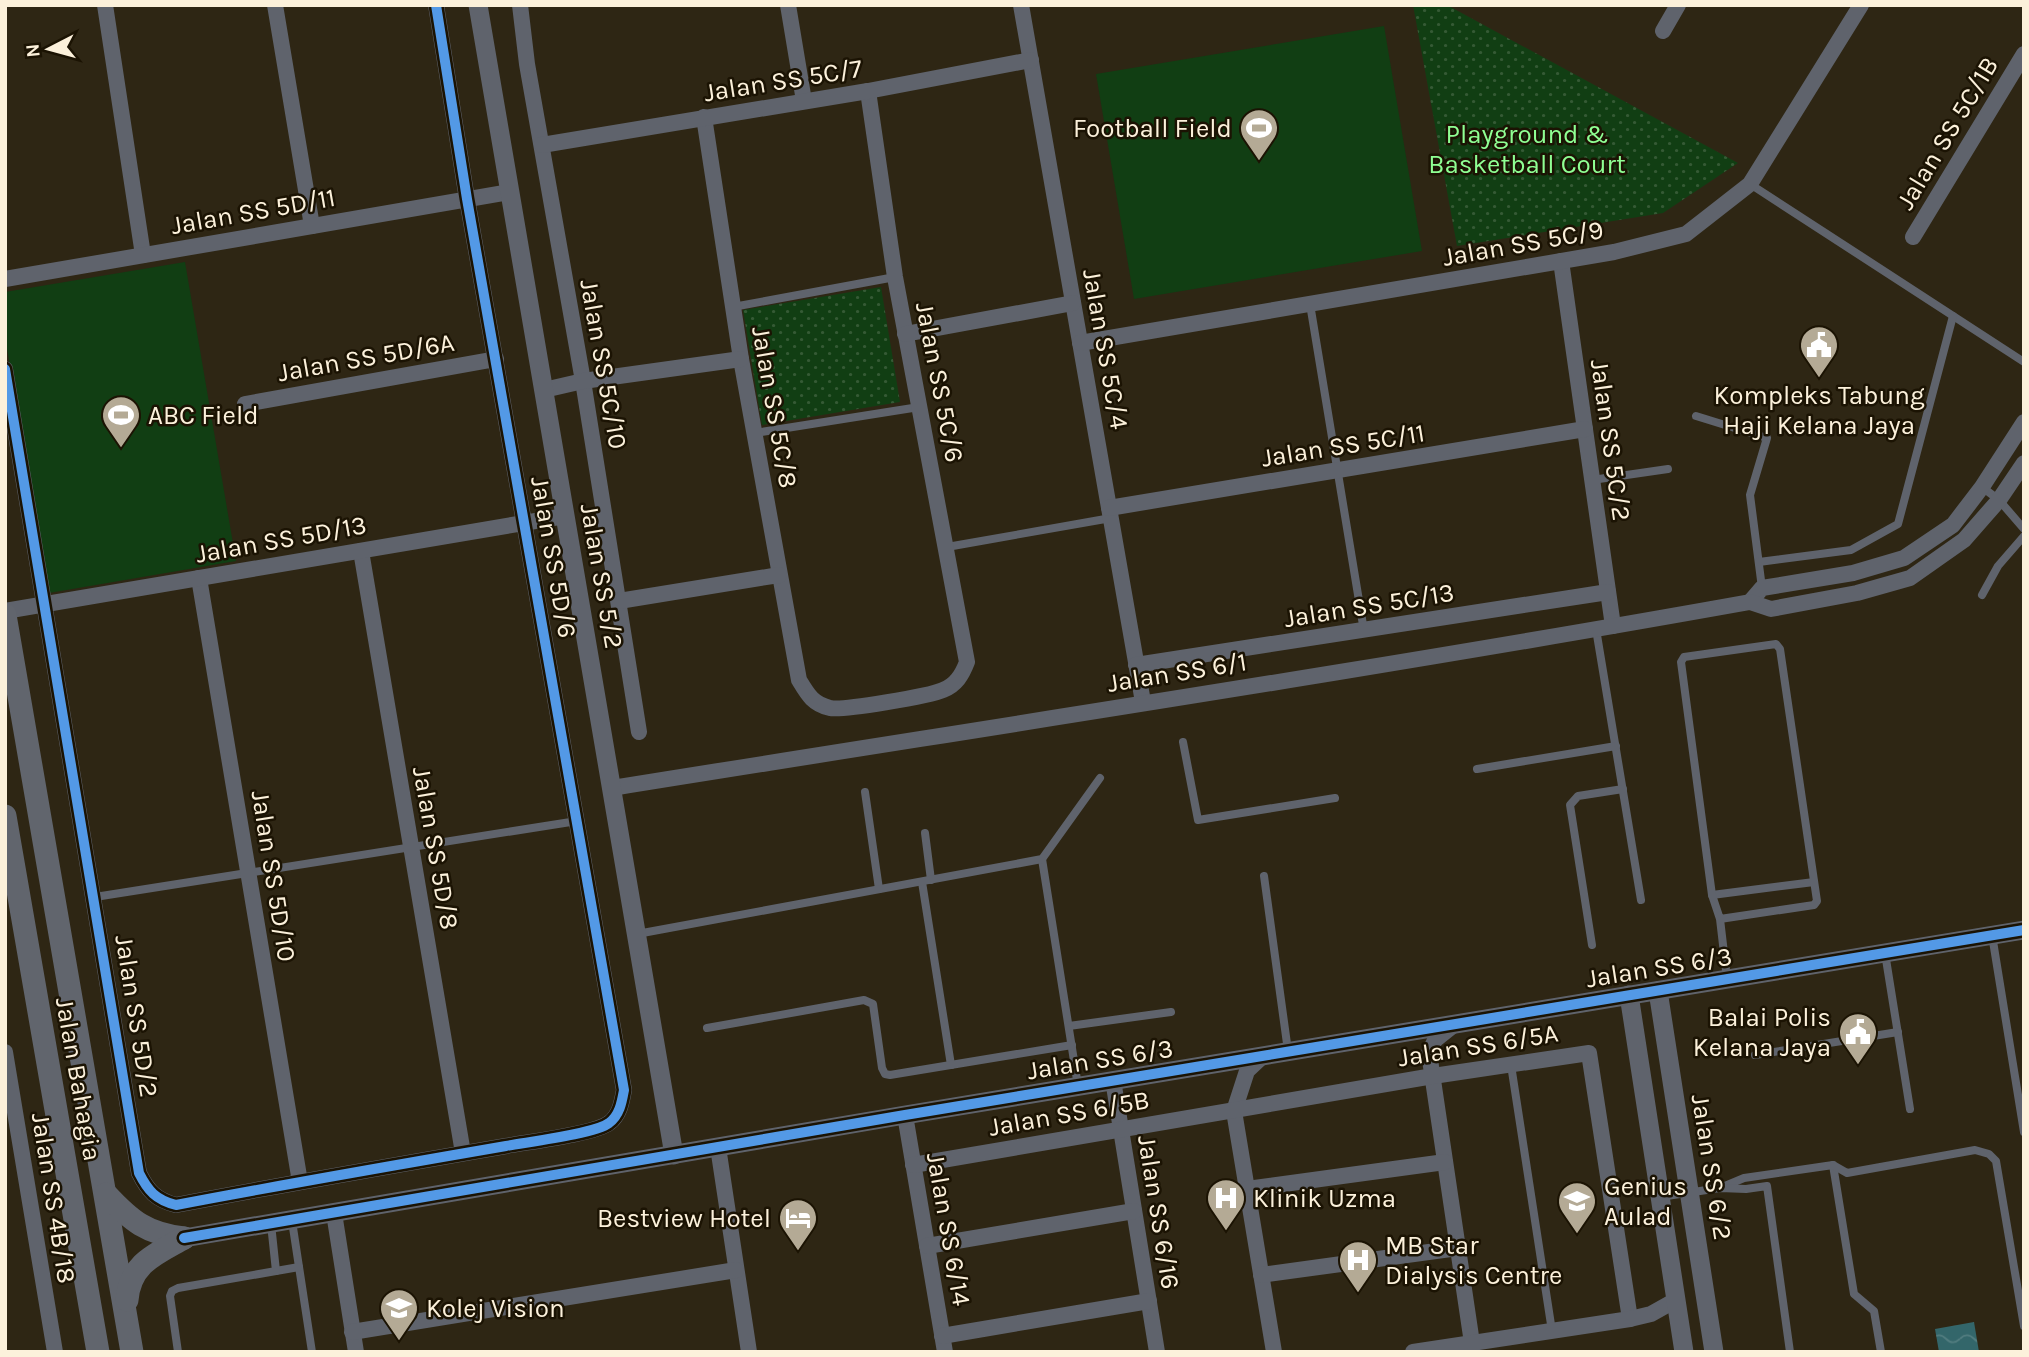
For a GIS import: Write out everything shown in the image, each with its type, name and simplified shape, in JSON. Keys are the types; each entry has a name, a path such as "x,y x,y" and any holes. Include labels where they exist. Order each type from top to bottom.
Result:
{"main road":[{"name":"Jalan Bahagia","path":"5,613 132,1352"},
{"name":"Jalan Bahagia","path":"5,816 98,1352"},
{"path":"39,1011 50,1037 63,1041 68,1039 72,1032 72,1002"},
{"path":"53,1094 52,1065 54,1056 60,1052 69,1051 75,1054 88,1088"},
{"path":"106,1194 126,1216 149,1231 184,1238"},
{"path":"126,1313 131,1279 141,1264 184,1238"}],"street":[{"path":"105,5 144,255"},
{"path":"275,5 312,226"},
{"name":"Jalan SS 5D/6","path":"436,5 467,199 624,1090 616,1116"},
{"name":"Jalan SS 5/2","path":"478,5 674,1155"},
{"name":"Jalan SS 5C/10","path":"520,5 527,64 583,381 639,732"},
{"path":"788,5 804,101"},
{"name":"Jalan SS 5C/4","path":"1021,5 1143,702"},
{"path":"1663,31 1678,5"},
{"name":"Jalan SS 5C/9","path":"1080,343 1614,252 1686,234 1750,184 1861,5"},
{"name":"Jalan SS 5C/1B","path":"1913,237 2024,54"},
{"name":"Jalan SS 5C/7","path":"542,145 1031,61"},
{"name":"Jalan SS 5C/6","path":"811,701 833,709 887,702 944,690 960,679 967,662 895,277 868,91"},
{"name":"Jalan SS 5C/8","path":"704,117 741,359 779,575 799,680 811,701"},
{"name":"Jalan SS 5D/11","path":"5,279 510,192"},
{"name":"Jalan SS 5C/2","path":"1561,261 1613,626"},
{"path":"905,334 1073,303"},
{"name":"Jalan SS 5D/6A","path":"245,404 496,359"},
{"path":"544,390 583,381 741,359"},
{"name":"Jalan SS 5D/2","path":"5,369 139,1173 147,1190 160,1201 176,1205 597,1129 610,1123 616,1116"},
{"path":"1749,602 1762,588 1853,573 1904,558 1953,525 2019,440 2024,422"},
{"name":"Jalan SS 5C/11","path":"1110,513 1585,429"},
{"name":"Jalan SS 6/1","path":"612,788 1749,602 1771,609 1857,593 1910,578 1964,540 1999,500 2024,463"},
{"name":"Jalan SS 5D/13","path":"5,613 565,516"},
{"name":"Jalan SS 5D/8","path":"361,551 463,1153"},
{"path":"619,601 779,575"},
{"name":"Jalan SS 5D/10","path":"200,578 300,1182"},
{"name":"Jalan SS 5C/13","path":"1136,665 1608,592"},
{"name":"Jalan SS 6/3","path":"184,1238 1113,1080 2024,930"},
{"name":"Jalan SS 6/2","path":"1658,991 1714,1352"},
{"path":"1629,995 1684,1352"},
{"path":"1455,1024 1435,1040 1429,1053 1472,1343"},
{"name":"Jalan SS 4B/18","path":"5,1052 55,1352"},
{"name":"Jalan SS 6/5A","path":"1234,1111 1433,1076 1589,1053 1630,1319"},
{"path":"1264,1055 1247,1072 1234,1111 1274,1352"},
{"name":"Jalan SS 6/16","path":"1113,1080 1157,1352"},
{"name":"Jalan SS 6/5B","path":"913,1165 1234,1111"},
{"name":"Jalan SS 6/14","path":"905,1115 944,1344"},
{"path":"718,1147 749,1352"},
{"path":"1247,1189 1445,1162"},
{"path":"927,1246 1134,1211"},
{"path":"334,1213 356,1352"},
{"path":"1261,1275 1458,1248"},
{"path":"352,1332 736,1270"},
{"path":"1413,1352 1630,1319 1651,1314 1676,1300"},
{"path":"944,1344 1149,1301"}],"lane":[{"path":"1750,184 2024,362"},
{"path":"733,307 895,277"},
{"path":"1310,304 1364,631"},
{"path":"1759,562 1851,550 1898,524 1953,316"},
{"path":"755,433 919,407"},
{"path":"1696,416 1767,438 1750,495 1762,588"},
{"path":"1592,480 1668,469"},
{"path":"1982,487 1999,500 2024,529"},
{"path":"947,547 1110,513"},
{"path":"1982,595 1998,566 2024,536"},
{"path":"1596,629 1641,900"},
{"path":"1720,919 1814,905 1817,901 1780,649 1776,644 1684,657 1681,662 1712,895 1720,919 1727,979"},
{"path":"1183,742 1198,820 1335,798"},
{"path":"1477,769 1616,746"},
{"path":"637,934 1042,859 1100,778"},
{"path":"1591,945 1570,804 1578,796 1623,789"},
{"path":"865,792 878,889"},
{"path":"94,897 577,821"},
{"path":"925,833 932,880"},
{"path":"1042,859 1078,1086"},
{"path":"1264,876 1288,1052"},
{"path":"1712,895 1814,881"},
{"path":"922,882 951,1065"},
{"path":"1992,936 2024,1132"},
{"path":"1885,953 1910,1109"},
{"path":"707,1028 864,999 873,1004 875,1010 881,1068 885,1074 1072,1045"},
{"path":"1069,1026 1171,1012"},
{"path":"1755,1055 1898,1032"},
{"path":"1511,1065 1552,1331"},
{"path":"1720,1188 1744,1178 1833,1165 1847,1173 1975,1150 1989,1154 1996,1161 2024,1326"},
{"path":"1833,1165 1854,1294 1874,1311 1881,1352"},
{"path":"1660,1197 1720,1188 1746,1189 1766,1186 1790,1352"},
{"path":"292,1220 312,1352"},
{"path":"271,1224 276,1271"},
{"path":"178,1352 170,1296 172,1291 299,1267"}],"green space":[{"name":"Playground & Basketball Court","path":"1413,5 1447,5 1738,163 1663,213 1457,246"},
{"name":"Football Field","path":"1384,26 1422,251 1134,299 1096,74"},
{"name":"ABC Field","path":"185,262 236,561 49,593 5,337 5,292"},
{"path":"881,287 900,402 762,425 743,310"}],"water":[{"path":"1974,1322 1979,1352 1939,1352 1935,1329"}],"cycle path":[{"path":"5,369 139,1173 149,1190 176,1205 560,1137 590,1131 613,1120 624,1090 467,199 436,5"},
{"path":"184,1238 905,1115 2024,930"}],"place":[{"name":"Football Field","path":"1259,162"},
{"name":"Kompleks Tabung Haji Kelana Jaya","path":"1819,379"},
{"name":"ABC Field","path":"121,449"},
{"name":"Balai Polis Kelana Jaya","path":"1858,1066"},
{"name":"Klinik Uzma","path":"1226,1232"},
{"name":"Genius Aulad","path":"1577,1235"},
{"name":"Bestview Hotel","path":"798,1252"},
{"name":"MB Star Dialysis Centre","path":"1358,1294"},
{"name":"Kolej Vision","path":"399,1342"}]}
